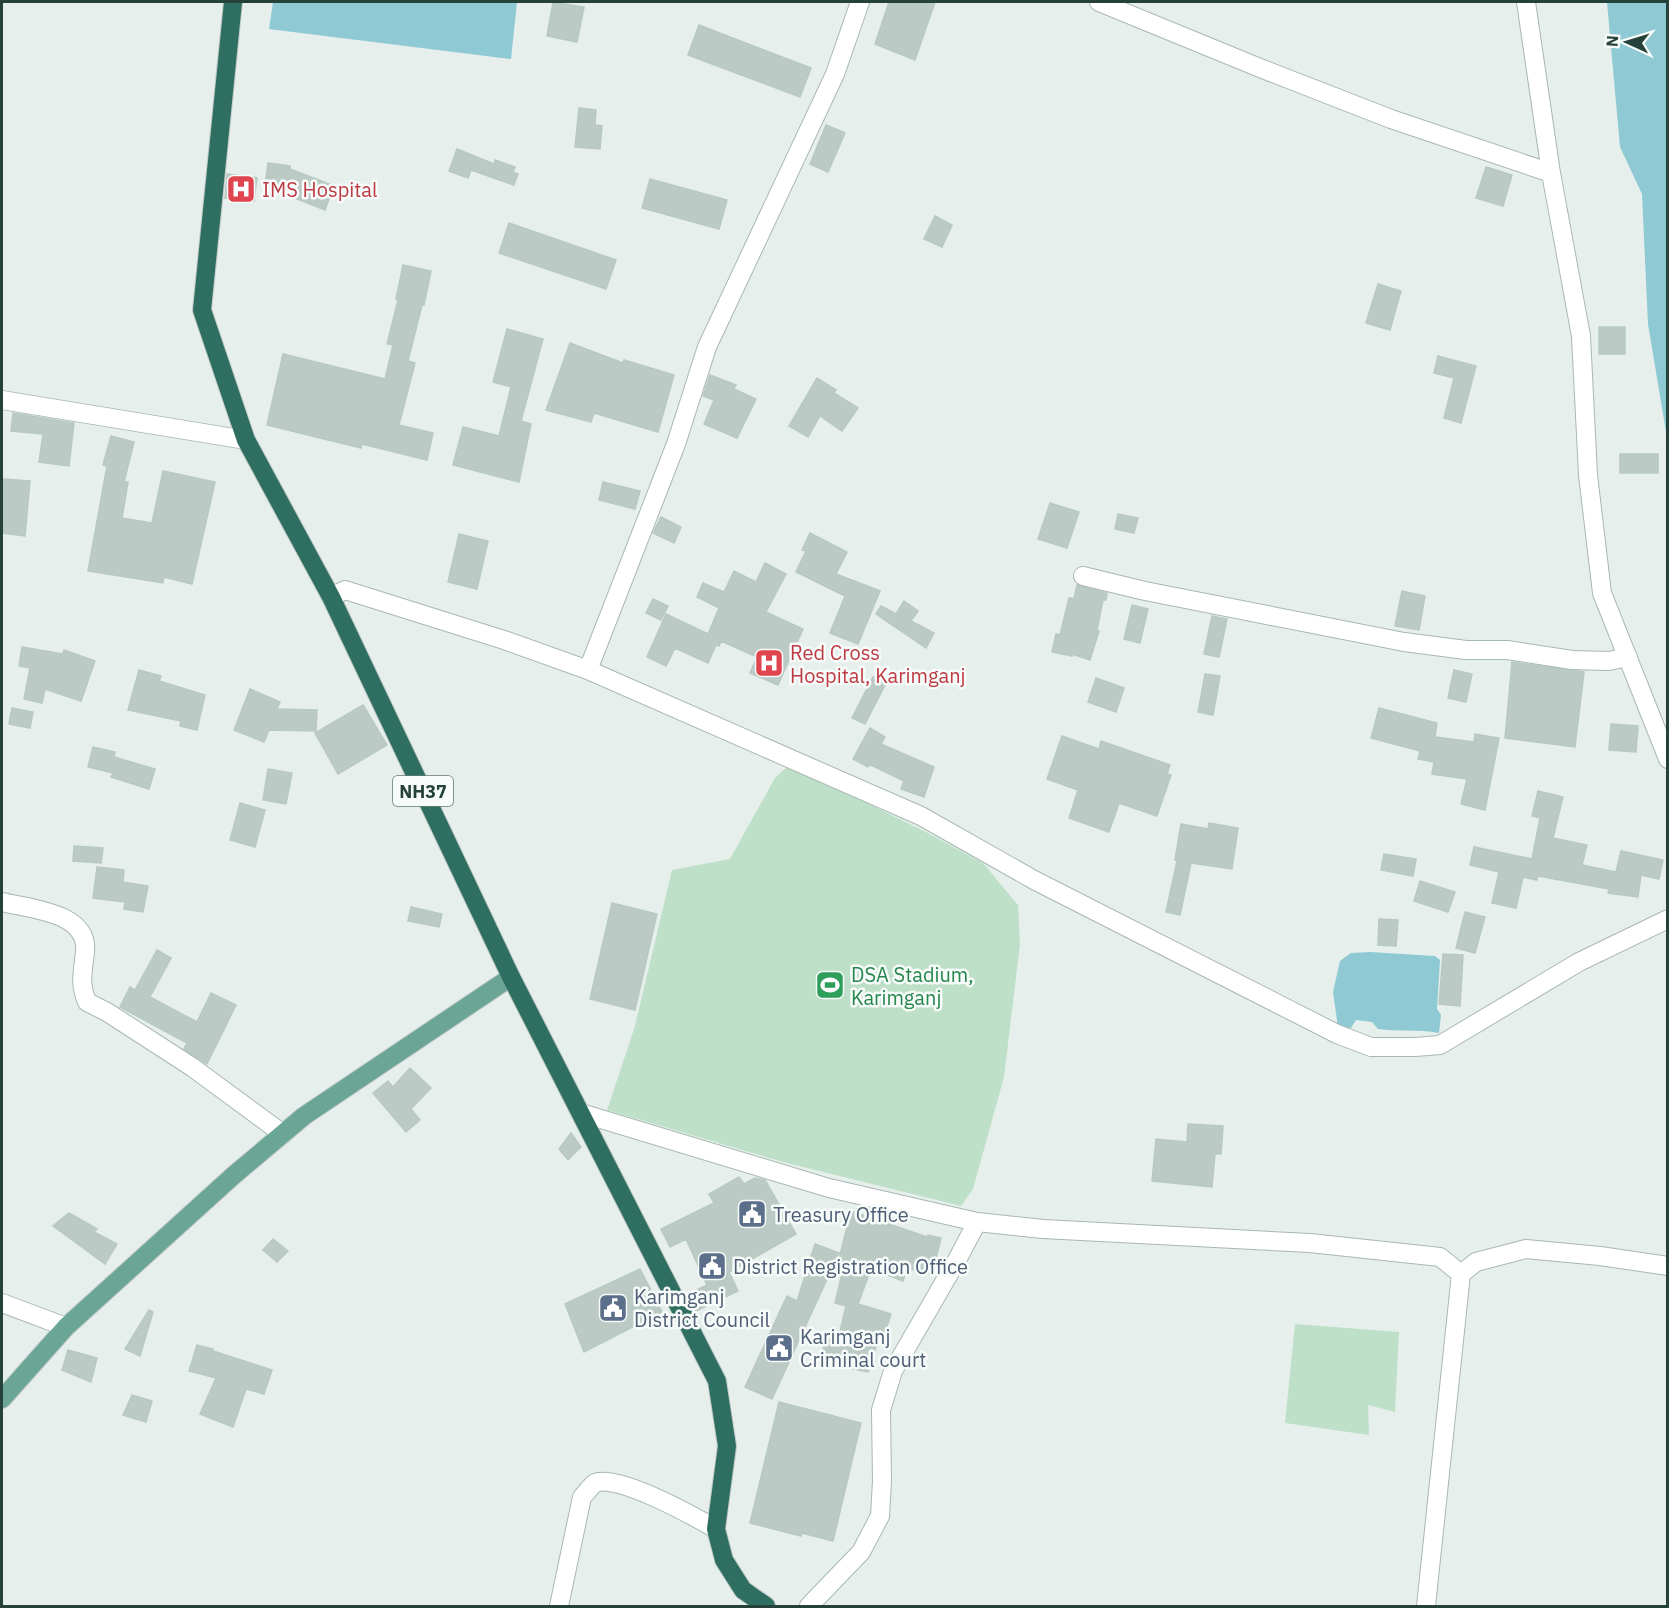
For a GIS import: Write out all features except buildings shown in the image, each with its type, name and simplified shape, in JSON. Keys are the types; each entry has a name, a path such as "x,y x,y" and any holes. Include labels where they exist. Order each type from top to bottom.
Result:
{"highway":[{"name":"NH37","path":"233,2 202,310 246,440 331,597 511,977 717,1381 727,1446 717,1529 724,1560 743,1590 766,1606"}],"main road":[{"path":"2,1399 66,1327 217,1190 304,1116 511,977"}],"street":[{"path":"588,670 675,444 707,347 834,74 860,2"},
{"path":"1099,2 1390,118 1551,173"},
{"path":"1526,2 1551,173 1581,336 1588,475 1602,594 1668,759"},
{"path":"2,400 246,440"},
{"path":"1083,576 1145,591 1404,642 1466,650 1508,650 1572,660 1609,661 1628,657"},
{"path":"331,597 345,590 504,640 588,670 921,816 1034,880 1337,1034 1371,1047 1440,1045 1578,962 1668,919"},
{"path":"2,902 60,916 79,927 86,944 81,987 87,1002 107,1012 186,1063 283,1134"},
{"path":"581,1113 829,1188 977,1222 1043,1229 1322,1244 1440,1257 1461,1274"},
{"path":"809,1606 861,1552 880,1516 881,1410 893,1371 977,1222"},
{"path":"1426,1606 1461,1274 1476,1262 1526,1249 1600,1256 1668,1266"},
{"path":"2,1304 66,1327"},
{"path":"559,1606 582,1497 594,1484 607,1481 631,1487 717,1529"}],"green space":[{"name":"DSA Stadium, Karimganj","path":"789,765 926,832 983,863 1018,905 1020,944 1004,1077 973,1189 961,1206 783,1162 607,1110 635,1026 672,870 730,859 775,778"},
{"path":"1295,1324 1399,1332 1395,1412 1368,1405 1369,1435 1285,1423"}],"water":[{"path":"273,2 517,2 511,59 269,29"},
{"path":"1607,2 1667,2 1667,438 1648,324 1642,194 1620,147"},
{"path":"1351,953 1435,956 1440,960 1437,1009 1441,1015 1439,1033 1378,1029 1372,1022 1356,1020 1351,1028 1338,1027 1333,992 1340,961"}],"place":[{"name":"IMS Hospital","path":"241,189"},
{"name":"Red Cross Hospital, Karimganj","path":"769,663"},
{"name":"DSA Stadium, Karimganj","path":"830,985"},
{"name":"Treasury Office","path":"752,1214"},
{"name":"District Registration Office","path":"712,1266"},
{"name":"Karimganj District Council","path":"613,1308"},
{"name":"Karimganj Criminal court","path":"779,1348"}]}
